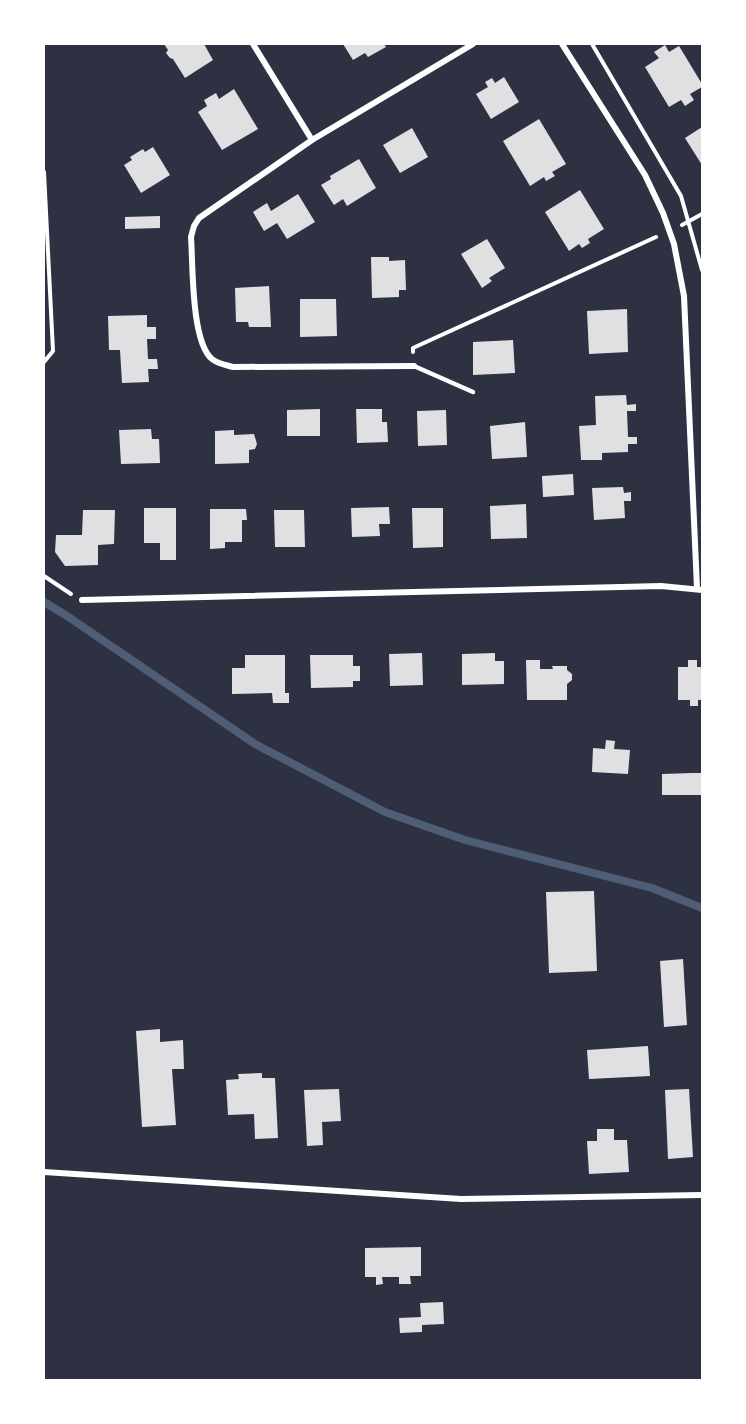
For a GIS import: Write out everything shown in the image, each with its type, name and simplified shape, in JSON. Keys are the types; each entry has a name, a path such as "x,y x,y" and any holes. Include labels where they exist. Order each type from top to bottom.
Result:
{"street":[{"path":"253,44 312,140"},
{"path":"414,366 233,367 221,364 211,358 204,347 196,319 191,237 199,218 312,140 473,44"},
{"path":"82,600 661,586 700,589 684,296 671,231 645,175 562,44"},
{"path":"44,1172 461,1199 702,1195"}],"lane":[{"path":"414,366 473,392"}],"path":[{"path":"592,44 681,196 702,270"},
{"path":"44,172 53,351 44,362"},
{"path":"414,366 413,348 671,231 702,214"},
{"path":"44,576 82,600"}],"building":[{"path":"164,44 204,44 213,60 185,78 173,59 166,53 168,50"},
{"path":"343,44 384,44 386,47 368,57 365,53 353,60"},
{"path":"665,45 669,52 679,46 702,84 702,87 690,94 694,100 685,106 681,100 669,107 645,67 659,58 654,52"},
{"path":"504,77 519,102 491,119 476,94 488,87 485,82 492,78 495,83"},
{"path":"234,89 258,129 222,150 198,112 207,106 204,100 216,93 219,99"},
{"path":"539,119 566,164 552,172 555,176 546,181 544,177 530,186 503,141"},
{"path":"702,127 702,165 685,138"},
{"path":"412,128 428,157 400,173 383,145"},
{"path":"153,147 170,175 141,193 124,165 132,160 130,157 143,149 145,152"},
{"path":"359,159 376,188 347,206 343,199 334,205 321,185 331,179 330,176"},
{"path":"580,190 604,229 588,239 590,243 582,248 579,244 569,251 545,212"},
{"path":"298,194 315,222 287,239 277,223 264,231 253,212 267,203 271,211"},
{"path":"160,216 160,228 125,229 125,217"},
{"path":"487,239 505,268 489,278 492,281 482,288 461,254"},
{"path":"371,257 389,257 389,261 405,260 406,290 399,290 399,297 372,298"},
{"path":"269,286 271,327 249,327 248,322 236,322 235,288"},
{"path":"300,299 336,299 337,336 300,337"},
{"path":"627,309 628,352 589,354 587,311"},
{"path":"147,315 147,327 156,327 156,339 147,339 148,359 157,359 158,369 148,369 149,382 122,383 120,350 109,350 108,316"},
{"path":"513,340 515,373 473,375 473,342"},
{"path":"626,395 627,405 636,404 636,411 627,411 628,437 637,437 637,444 628,444 628,452 602,453 602,460 581,460 579,426 596,425 595,396"},
{"path":"320,409 320,436 287,436 287,410"},
{"path":"356,409 382,409 382,422 387,422 388,442 357,443"},
{"path":"446,410 447,445 418,446 417,411"},
{"path":"525,422 527,457 492,459 490,426"},
{"path":"151,429 152,439 159,439 160,463 121,464 119,430"},
{"path":"234,430 234,435 254,434 257,444 255,449 249,450 249,463 215,464 215,431"},
{"path":"573,474 574,495 543,497 542,476"},
{"path":"623,487 624,493 631,492 631,501 624,501 625,518 594,520 592,488"},
{"path":"526,504 527,538 491,539 490,506"},
{"path":"389,507 390,524 379,524 380,536 352,537 351,508"},
{"path":"144,508 176,508 176,560 160,560 160,543 144,543"},
{"path":"412,508 443,508 443,547 413,548"},
{"path":"210,509 246,509 247,520 242,520 242,542 225,542 225,548 210,549"},
{"path":"83,510 115,510 114,544 98,545 98,565 65,566 55,552 56,535 82,535"},
{"path":"274,510 304,510 305,547 275,547"},
{"path":"422,653 423,685 390,686 389,654"},
{"path":"495,653 495,661 504,661 504,684 462,685 462,654"},
{"path":"245,655 285,655 285,693 289,693 289,703 273,703 272,693 232,694 232,668 245,668"},
{"path":"310,655 353,655 353,666 360,666 360,681 353,681 353,687 311,688"},
{"path":"526,660 540,660 540,669 567,666 567,670 572,674 572,680 567,684 567,700 527,700"},
{"path":"688,660 697,660 697,667 702,667 702,700 698,700 698,706 690,706 690,700 678,700 678,667 688,667"},
{"path":"606,740 615,741 614,749 630,750 628,774 592,772 593,748 605,749"},
{"path":"702,773 702,795 662,795 662,774"},
{"path":"594,891 597,971 549,973 546,892"},
{"path":"683,959 687,1025 664,1027 660,961"},
{"path":"160,1029 160,1042 183,1040 184,1069 172,1069 176,1125 142,1127 136,1031"},
{"path":"648,1046 650,1076 589,1079 587,1050"},
{"path":"262,1073 262,1078 275,1078 278,1138 255,1139 254,1114 228,1115 226,1080 239,1079 238,1074"},
{"path":"339,1089 341,1121 322,1122 323,1145 307,1146 304,1090"},
{"path":"689,1089 693,1157 668,1159 665,1090"},
{"path":"597,1129 614,1129 614,1140 627,1140 629,1172 589,1174 587,1141 597,1141"},
{"path":"421,1247 421,1276 410,1276 411,1284 399,1284 399,1277 382,1277 383,1284 376,1285 376,1277 365,1277 365,1248"},
{"path":"443,1302 444,1324 422,1325 422,1332 400,1333 399,1318 421,1317 420,1303"}],"waterway":[{"path":"44,602 255,744 385,812 465,840 652,888 702,908"}]}
